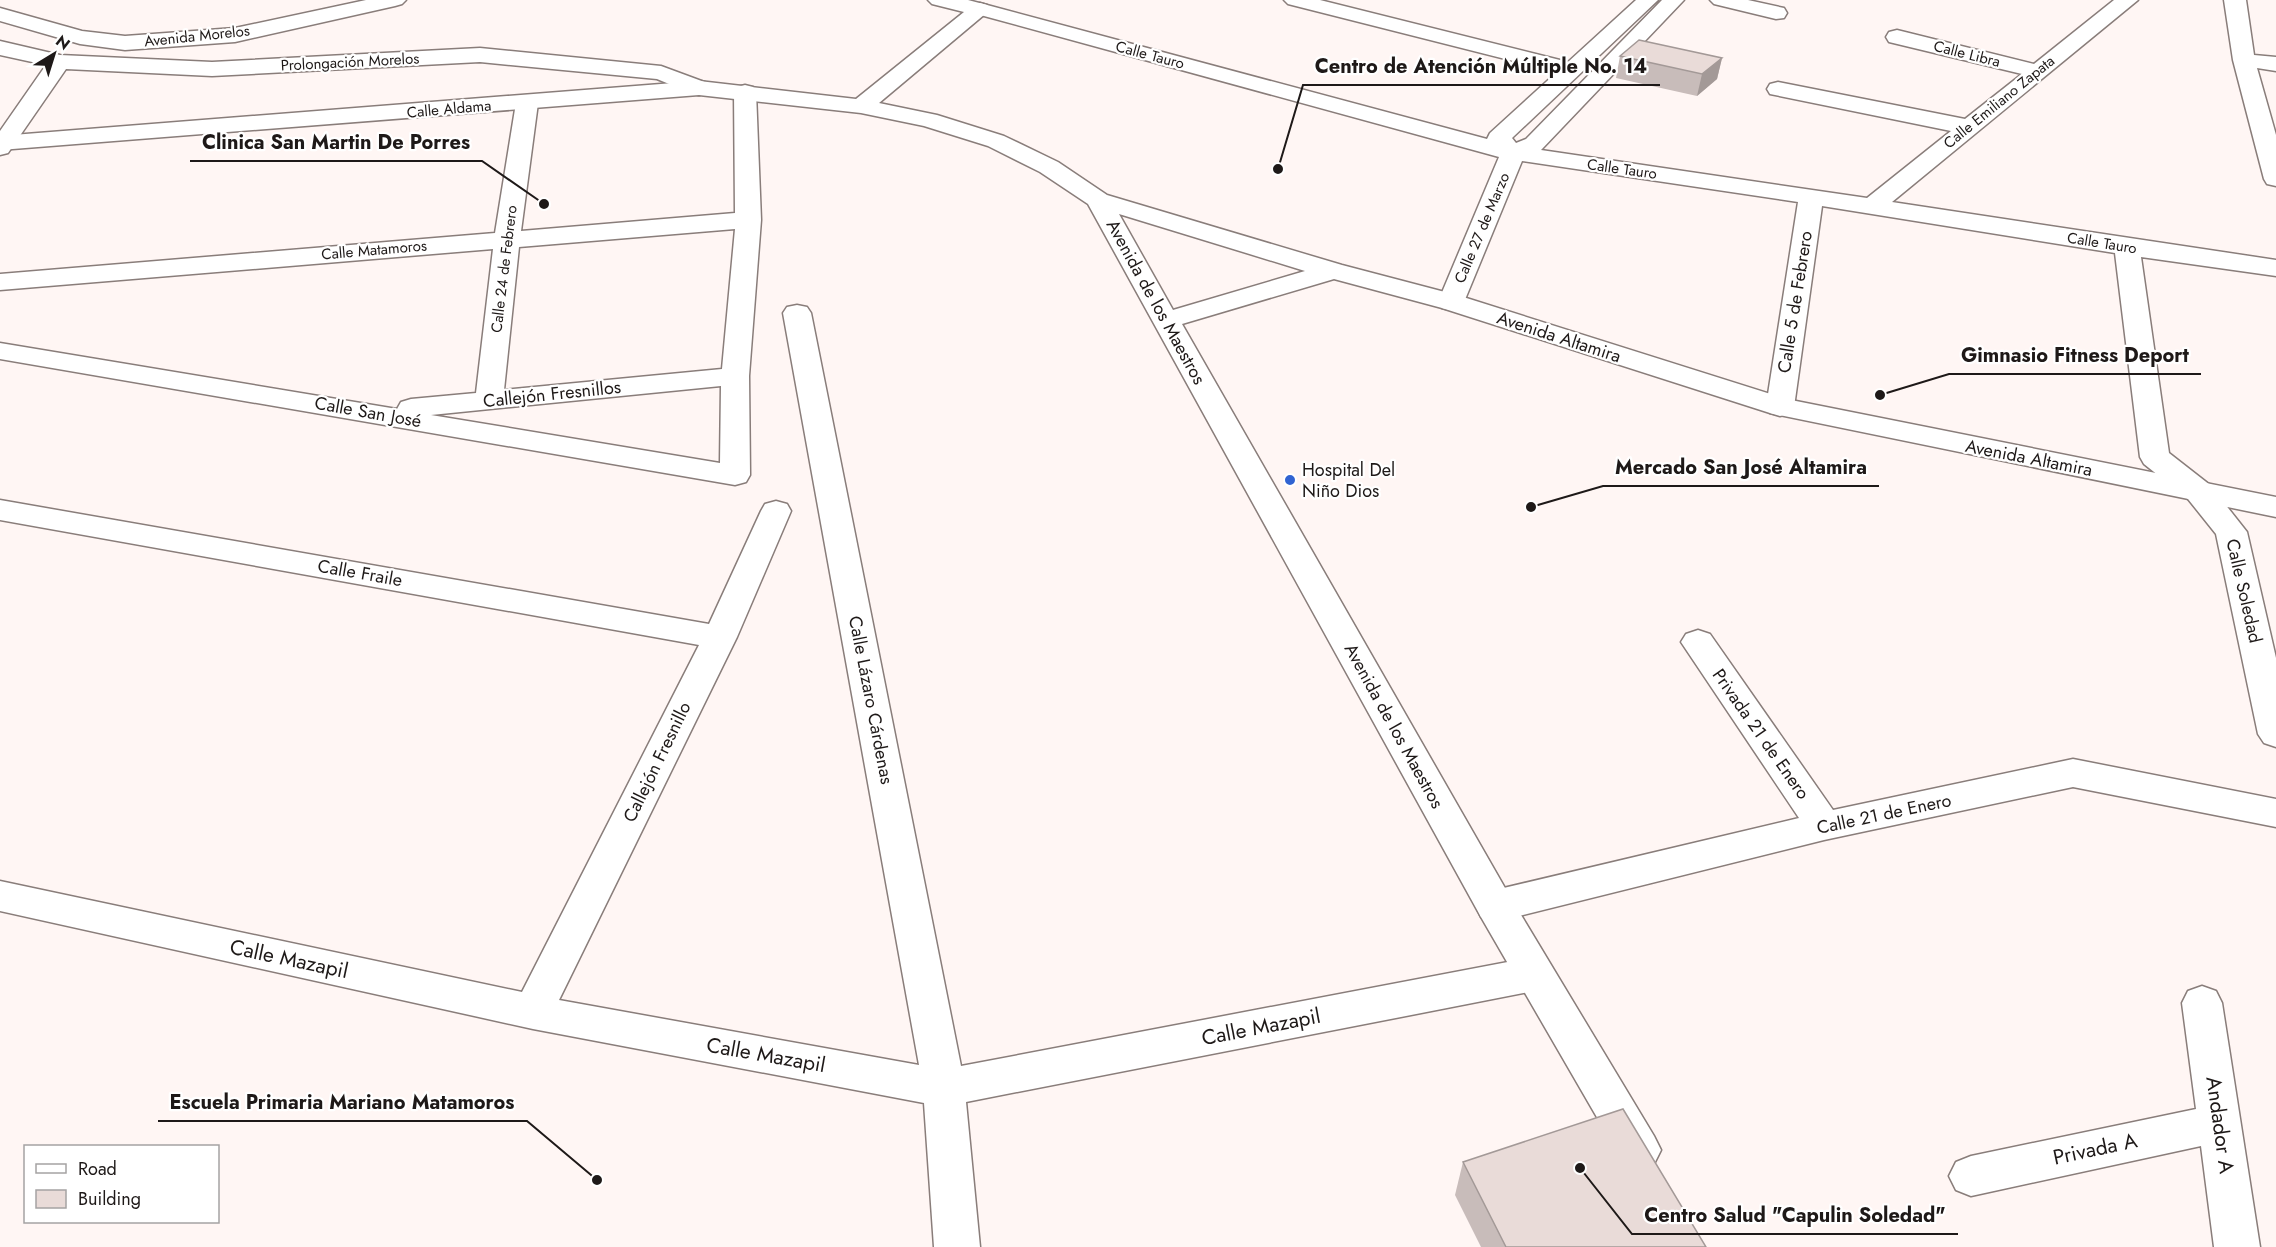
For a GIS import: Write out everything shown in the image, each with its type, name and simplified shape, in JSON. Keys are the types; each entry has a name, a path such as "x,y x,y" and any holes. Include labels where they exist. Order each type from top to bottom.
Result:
{"street":[{"name":"Avenida Morelos","path":"0,14 80,37 125,43 235,35 395,0"},
{"path":"939,0 986,5"},
{"path":"1294,0 1577,64"},
{"path":"1342,0 1577,64"},
{"path":"1648,0 1498,138 1513,153 1534,144 1674,0"},
{"path":"1721,0 1776,13"},
{"name":"Calle Emiliano Zapata","path":"1872,206 2127,0"},
{"path":"2235,0 2244,60 2274,164"},
{"path":"861,106 986,5"},
{"name":"Calle Tauro","path":"986,5 1513,153 2276,268"},
{"name":"Calle Libra","path":"1897,37 2037,71"},
{"name":"Prolongación Morelos","path":"0,48 60,62 212,69 480,55 661,74 699,88"},
{"path":"2244,60 2276,64"},
{"path":"1,145 60,62"},
{"name":"Calle Aldama","path":"1,145 699,88 861,106"},
{"path":"1778,89 1967,127"},
{"path":"735,376 748,220 745,92"},
{"name":"Calle 24 de Febrero","path":"489,400 507,239 527,103"},
{"name":"Avenida Altamira","path":"861,106 929,120 996,141 1049,167 1098,200 1332,271 1451,302 1780,407 2276,507"},
{"name":"Calle 27 de Marzo","path":"1451,302 1513,153"},
{"name":"Calle 5 de Febrero","path":"1780,407 1811,197"},
{"name":"Avenida de los Maestros","path":"1098,200 1495,906 1655,1176"},
{"name":"Calle Matamoros","path":"0,282 748,220"},
{"path":"2127,247 2155,458 2199,492"},
{"path":"1167,320 1332,271"},
{"name":"Calle Lázaro Cárdenas","path":"797,312 944,1088 957,1247"},
{"name":"Calle San José","path":"0,351 735,475 735,376"},
{"name":"Callejón Fresnillos","path":"370,412 735,376"},
{"name":"Calle Soledad","path":"2199,492 2231,532 2276,734"},
{"name":"Calle Fraile","path":"0,510 720,637"},
{"name":"Callejón Fresnillo","path":"533,1012 720,637 776,510"},
{"name":"Privada 21 de Enero","path":"1698,642 1824,826"},
{"name":"Calle 21 de Enero","path":"1495,906 1824,826 2073,773 2276,813"},
{"name":"Calle Mazapil","path":"0,896 533,1012 944,1088 1534,974"},
{"name":"Andador A","path":"2202,1003 2237,1247"},
{"name":"Privada A","path":"1971,1176 2219,1123"}],"building":[{"path":"1639,40 1722,58 1702,74 1620,56"},
{"path":"1623,1109 1706,1247 1506,1247 1463,1162"}],"place":[{"name":"Centro de Atención Múltiple No. 14","path":"1278,169"},
{"name":"Clinica San Martin De Porres","path":"544,204"},
{"name":"Gimnasio Fitness Deport","path":"1880,395"},
{"name":"Hospital Del Niño Dios","path":"1290,480"},
{"name":"Mercado San José Altamira","path":"1531,507"},
{"name":"Centro Salud \"Capulin Soledad\"","path":"1580,1168"},
{"name":"Escuela Primaria Mariano Matamoros","path":"597,1180"}]}
